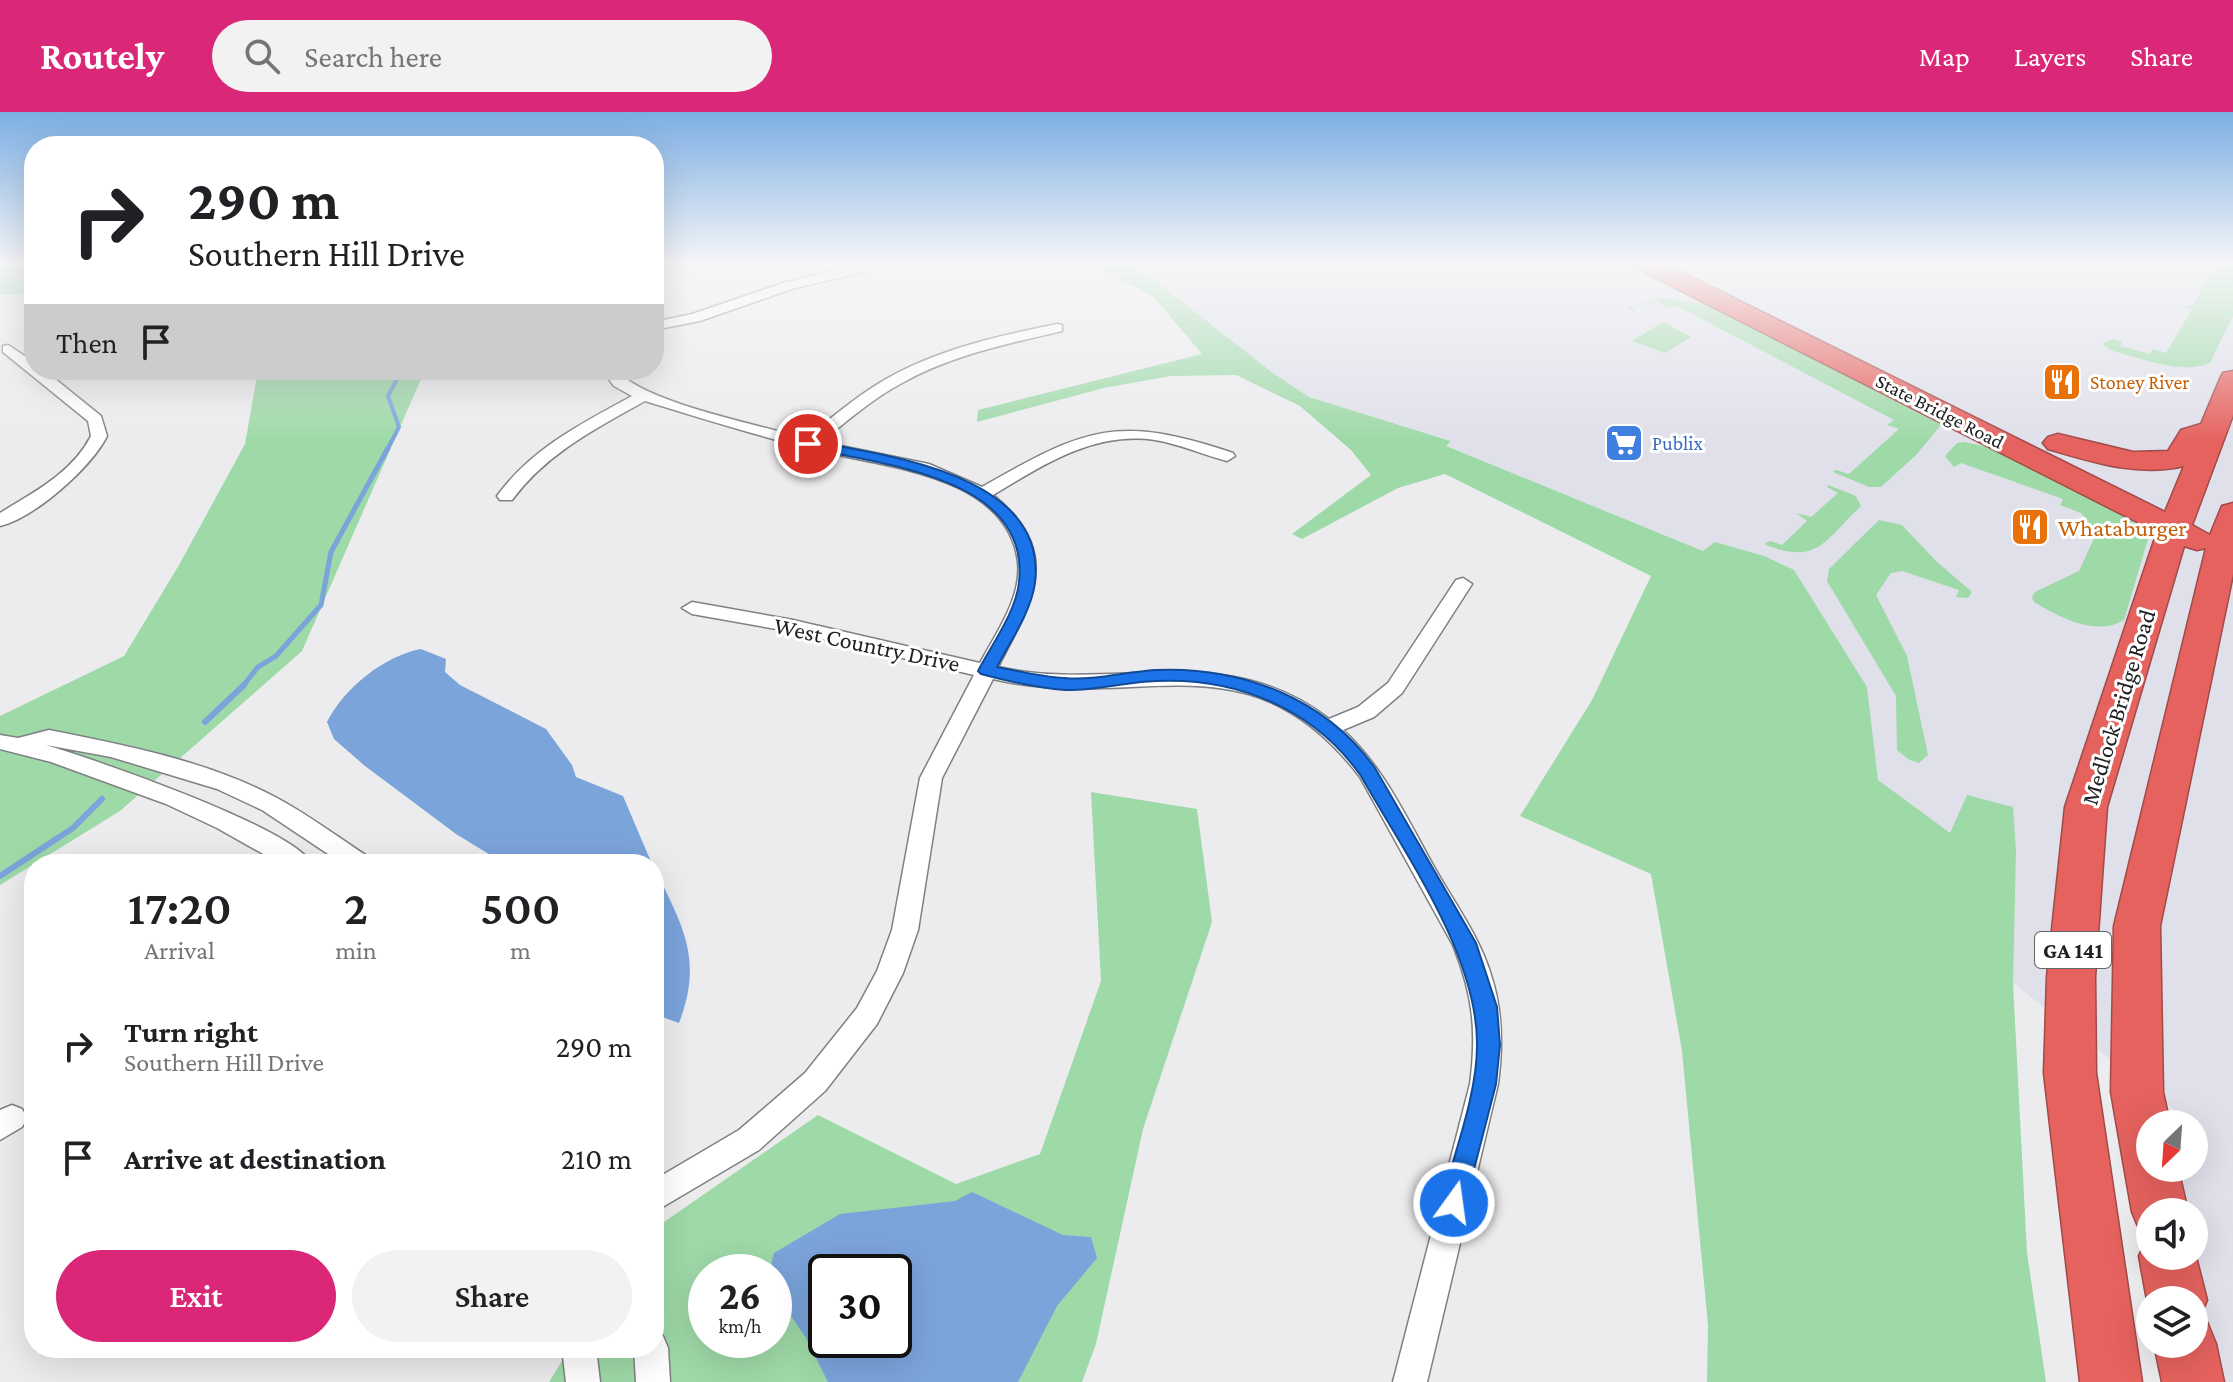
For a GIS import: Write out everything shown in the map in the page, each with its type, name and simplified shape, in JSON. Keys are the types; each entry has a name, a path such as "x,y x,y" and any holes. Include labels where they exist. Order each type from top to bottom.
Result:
{"highway":[{"name":"State Bridge Road","path":"1771,323 2180,517 2230,535"},
{"name":"State Bridge Road","path":"1813,323 2058,443 2180,517"},
{"name":"Medlock Bridge Road","path":"2111,1382 2070,1073 2071,977 2086,807 2180,517 2233,379"},
{"path":"2058,443 2117,458 2160,463 2179,458 2191,436 2215,429"},
{"name":"GA 141","path":"2140,1110 2137,1092 2137,926 2219,625 2230,535"},
{"path":"2188,1358 2193,1382"}],"street":[{"path":"808,444 876,392 922,367 984,344 1057,328"},
{"path":"8,349 24,362"},
{"path":"0,521 88,457 99,436 95,419 46,380"},
{"path":"617,380 643,396 808,444 923,468 955,480 982,494 1014,525 1028,565 1022,602 931,778 905,930 890,973 867,1016 815,1082 749,1140 664,1191"},
{"path":"506,496 522,472 539,456 643,396"},
{"path":"982,494 1064,447 1106,435 1165,435 1227,456"},
{"path":"1329,727 1366,712 1395,688 1463,584"},
{"name":"West Country Drive","path":"692,608 987,671 1065,684 1158,675 1215,679 1276,696 1329,727 1351,748 1369,773 1465,943 1486,1007 1489,1045 1484,1084 1410,1382"},
{"path":"9,744 49,737 112,750 225,783 270,804 346,854"},
{"path":"9,744 192,804 255,835 284,854"},
{"path":"580,1358 583,1382"},
{"path":"652,1358 653,1382"}],"shaded area":[{"path":"1210,323 2233,323 2233,1382 2171,1382 2186,1358 2208,1358 2208,1286 2194,1286 2194,1270 2208,1270 2208,1198 2182,1198 2183,1182 2208,1182 2208,1110 2175,1110 2013,983 2016,852 1950,834 1877,780 1867,687 1715,542 1704,551 1445,446 1450,440 1309,397"}],"green space":[{"path":"1176,323 1210,323 1309,397 1451,441 1446,446 1703,551 1715,542 1764,556 1794,570 1867,687 1878,780 1950,833 1967,795 2013,807 2016,852 2013,983 2027,1253 2046,1382 1707,1382 1708,1325 1682,1051 1651,874 1520,816 1592,700 1651,576 1445,474 1398,488 1302,539 1292,534 1371,475 1351,450 1300,406 1236,375 1171,376 1104,388 977,422 978,410 1202,354"},
{"path":"1661,323 1691,337 1665,353 1632,341"},
{"path":"1710,323 1747,323 1938,420 1941,425 1916,455 1881,487 1869,487 1833,472 1849,474 1899,429 1887,425 1894,420"},
{"path":"2184,323 2229,323 2210,363 2198,366 2160,364 2110,350 2102,344 2111,339 2122,342 2120,346 2150,354 2153,349 2166,353"},
{"path":"256,380 421,380 302,651 120,811 50,854 24,854 24,870 0,885 0,716 124,656 179,565 245,444"},
{"path":"1957,443 1990,447 2125,515 2143,531 2148,539 2124,620 2113,625 2090,626 2066,619 2034,602 2032,597 2035,592 2079,571 2097,532 2081,513 2060,505 2063,499 1961,463 1954,467 1945,456"},
{"path":"1828,485 1856,496 1861,506 1828,539 1809,551 1797,552 1764,544 1770,541 1782,545 1807,521 1796,513 1811,517 1838,493"},
{"path":"1879,520 1902,525 1936,561 1972,592 1968,598 1956,597 1959,590 1902,571 1891,573 1876,595 1907,656 1928,755 1919,763 1897,750 1896,696 1827,581 1829,569"},
{"path":"1091,792 1197,809 1212,922 1143,1129 1096,1344 1082,1382 549,1382 564,1358 664,1358 664,1222 818,1115 956,1184 1040,1154 1101,981"}],"water":[{"path":"421,649 446,659 445,672 460,685 546,729 572,765 576,777 623,796 648,854 489,854 456,834 365,766 334,739 327,722 334,709 366,675"},
{"path":"664,888 681,925 689,960 690,979 679,1023 664,1018"},
{"path":"972,1192 1063,1235 1091,1237 1097,1258 1057,1306 1018,1382 828,1382 816,1358 912,1358 912,1254 808,1254 808,1342 792,1318 792,1254 774,1253 840,1214 955,1201"}],"waterway":[{"path":"387,450 399,427 388,396 396,380"},
{"path":"242,687 258,667 276,656 321,605 331,552 388,448"},
{"path":"205,722 242,687"},
{"path":"33,854 73,828 102,799"},
{"path":"0,876 24,860"}],"place":[{"name":"Stoney River","path":"2062,382"},
{"name":"Publix","path":"1624,443"},
{"name":"Whataburger","path":"2030,527"}],"route":[{"path":"808,444 923,468 955,480 982,494 1014,525 1028,565 1027,582 1022,602 987,671 1065,684 1158,675 1215,679 1276,696 1329,727 1351,748 1369,773 1465,943 1478,974 1486,1007 1489,1045 1484,1084 1454,1203"}]}
